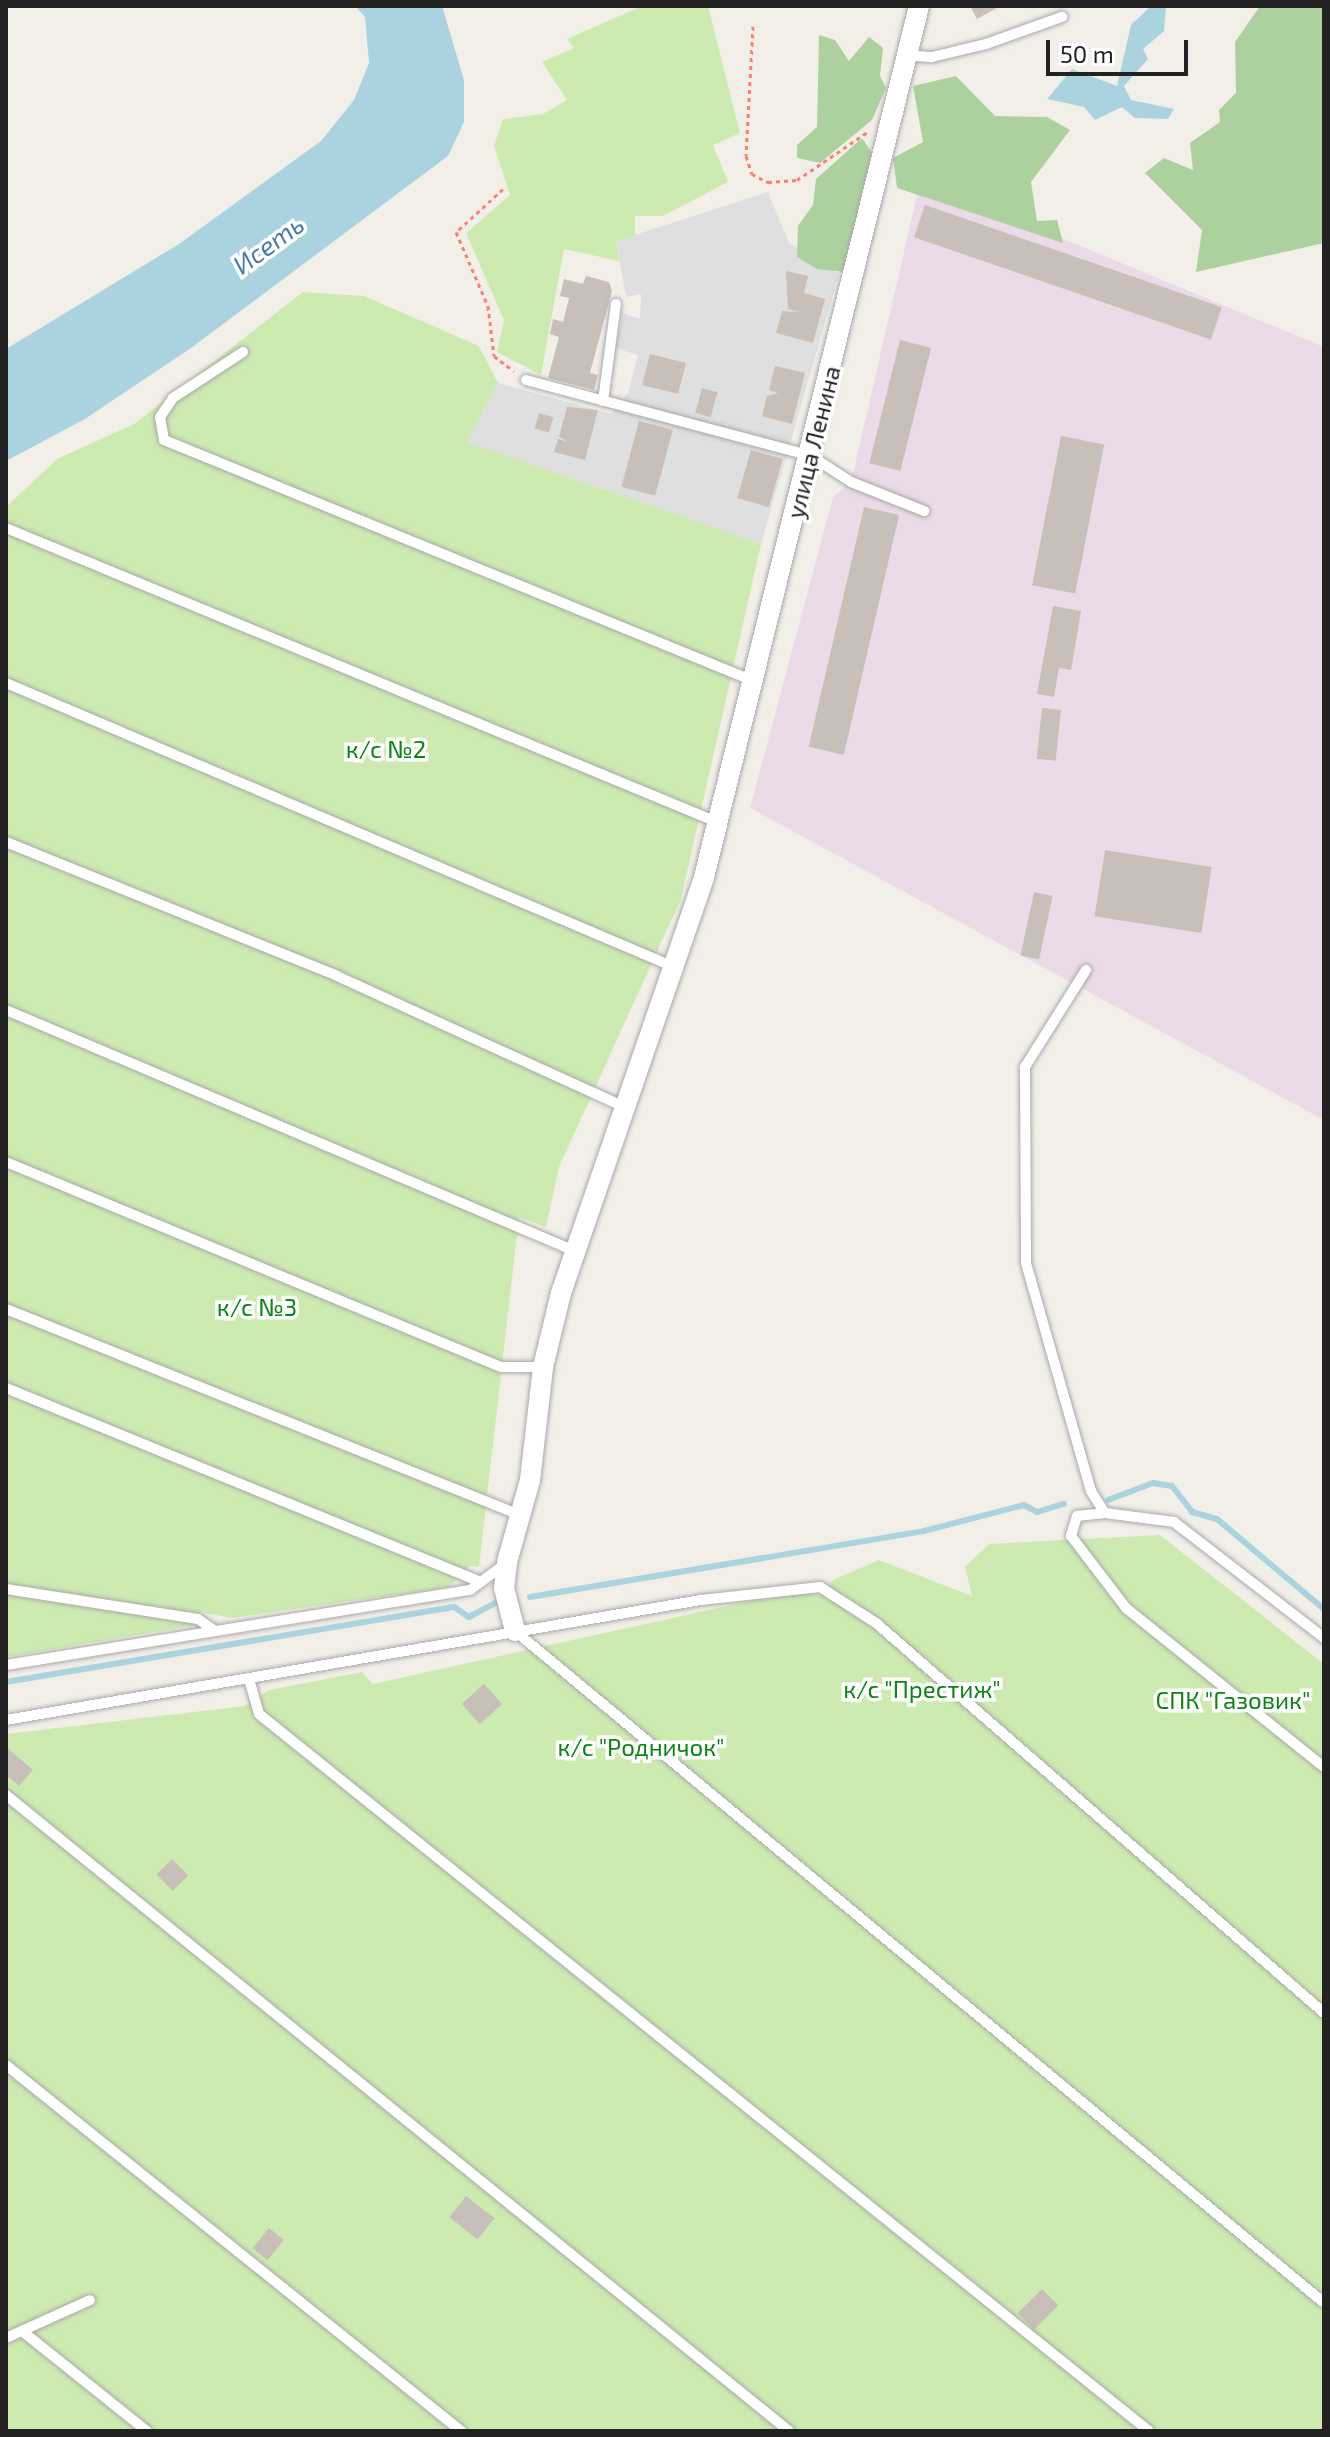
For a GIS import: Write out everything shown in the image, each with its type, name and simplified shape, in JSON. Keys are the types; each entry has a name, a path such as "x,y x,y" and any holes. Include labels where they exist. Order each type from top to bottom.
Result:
{"street":[{"name":"улица Ленина","path":"515,1631 504,1588 507,1562 520,1515 543,1367 575,1251 676,967 704,877 751,680 811,456 919,6"}],"lane":[{"path":"906,55 932,57 986,44 1062,17"},
{"path":"603,401 616,304"},
{"path":"243,352 173,398 160,417 164,440 751,680"},
{"path":"526,380 811,456 851,482 924,511"},
{"path":"6,528 717,822"},
{"path":"6,683 676,967"},
{"path":"6,842 337,976 626,1108"},
{"path":"1086,970 1025,1067 1026,1263 1091,1491 1105,1513"},
{"path":"6,1010 575,1251"},
{"path":"6,1162 501,1367 543,1367"},
{"path":"6,1309 520,1515"},
{"path":"6,1388 481,1582"},
{"path":"1324,1638 1174,1522 1105,1513 1077,1516 1071,1536 1126,1608 1324,1767"},
{"path":"6,1665 470,1590 507,1562"},
{"path":"6,1720 515,1631 820,1587 876,1623 1324,2013"},
{"path":"6,1589 198,1619 214,1630"},
{"path":"515,1631 1324,2303"},
{"path":"249,1679 259,1714 1149,2431"},
{"path":"6,1795 789,2431"},
{"path":"6,2065 461,2431"},
{"path":"6,2338 90,2300"},
{"path":"22,2331 147,2431"}],"path":[{"path":"753,26 746,156 752,174 768,182 797,180 829,164 863,133 888,126"},
{"path":"503,189 456,232 488,306 494,356 526,380"}],"shaded area":[{"path":"918,191 1071,242 1324,347 1324,1120 750,808 833,497 851,482"},
{"path":"768,192 789,243 839,274 761,544 467,442 498,383 611,414 628,393 638,355 615,348 623,313 640,319 641,294 626,297 616,241"}],"green space":[{"path":"642,6 708,6 740,133 713,145 728,182 663,216 635,216 635,236 616,241 619,261 564,249 541,375 497,352 504,320 466,233 510,195 494,146 503,119 543,114 567,100 542,62 574,48 567,39"},
{"path":"1260,6 1324,6 1324,243 1196,272 1202,230 1145,173 1164,158 1193,170 1190,143 1220,122 1219,110 1236,93 1235,42"},
{"path":"819,35 835,40 849,61 869,37 883,48 880,76 886,88 872,120 820,163 797,158 797,145 817,127"},
{"path":"956,76 995,116 1047,117 1070,130 1031,182 1037,221 1057,220 1063,243 897,188 893,158 923,142 913,86"},
{"path":"862,138 873,154 844,272 817,269 797,257 798,226 813,205 816,179"},
{"name":"к/с №2","path":"303,292 364,296 479,346 498,383 467,442 761,544 681,899 559,1167 546,1227 519,1217 479,1567 470,1566 449,1587 232,1618 200,1612 196,1625 6,1657 6,507 57,459 134,424"},
{"path":"1160,1535 1324,1664 1324,2431 6,2431 6,1734 245,1706 269,1690 362,1672 373,1684 799,1590 819,1596 833,1580 879,1560 972,1596 965,1567 989,1544"}],"water":[{"name":"Исеть","path":"355,6 442,6 464,80 464,122 448,156 191,348 85,419 6,461 6,349 179,244 321,141 354,100 369,63 365,17"},
{"path":"1151,6 1166,6 1164,31 1143,49 1148,59 1124,86 1131,100 1174,109 1168,119 1135,118 1122,107 1095,120 1084,107 1047,99 1072,69 1117,86 1131,25"}],"building":[{"path":"970,6 1000,6 977,19"},
{"path":"925,205 1222,307 1211,339 914,237"},
{"path":"786,271 808,276 804,293 825,299 813,343 776,333 782,311 799,312 788,309"},
{"path":"586,276 609,282 612,291 590,373 598,375 594,390 548,378 559,337 550,334 553,319 563,322 569,298 560,296 564,279 583,284"},
{"path":"900,340 931,348 900,471 869,463"},
{"path":"650,354 686,363 678,394 642,385"},
{"path":"775,366 805,373 792,424 762,416 767,396 778,393 769,390"},
{"path":"702,388 717,392 711,417 695,413"},
{"path":"567,407 598,410 585,460 554,452 558,439 569,442 559,437"},
{"path":"539,413 553,417 549,433 535,428"},
{"path":"639,421 673,430 655,496 621,487"},
{"path":"1061,436 1104,444 1075,594 1032,585"},
{"path":"751,450 783,459 769,507 737,498"},
{"path":"864,507 899,515 844,755 809,747"},
{"path":"1053,606 1081,611 1071,670 1059,668 1054,697 1037,694"},
{"path":"1042,708 1061,710 1056,761 1037,759"},
{"path":"1105,850 1212,867 1201,933 1095,916"},
{"path":"1034,892 1053,896 1039,960 1020,956"},
{"path":"484,1684 502,1704 480,1724 462,1704"},
{"path":"6,1747 33,1770 19,1786 6,1775"},
{"path":"172,1859 188,1875 173,1891 156,1875"},
{"path":"466,2196 494,2218 478,2239 449,2217"},
{"path":"269,2228 284,2240 267,2260 253,2248"},
{"path":"1042,2289 1058,2305 1034,2329 1018,2313"}],"waterway":[{"path":"1108,1500 1153,1483 1172,1486 1192,1512 1217,1519 1324,1609"},
{"path":"530,1597 924,1531 1024,1505 1037,1512 1064,1504"},
{"path":"6,1682 454,1607 469,1617 495,1603"}],"park label":[{"name":"к/с №3","path":"257,1307"},
{"name":"к/с \"Престиж\"","path":"922,1689"},
{"name":"СПК \"Газовик\"","path":"1233,1700"},
{"name":"к/с \"Родничок\"","path":"641,1747"}]}
